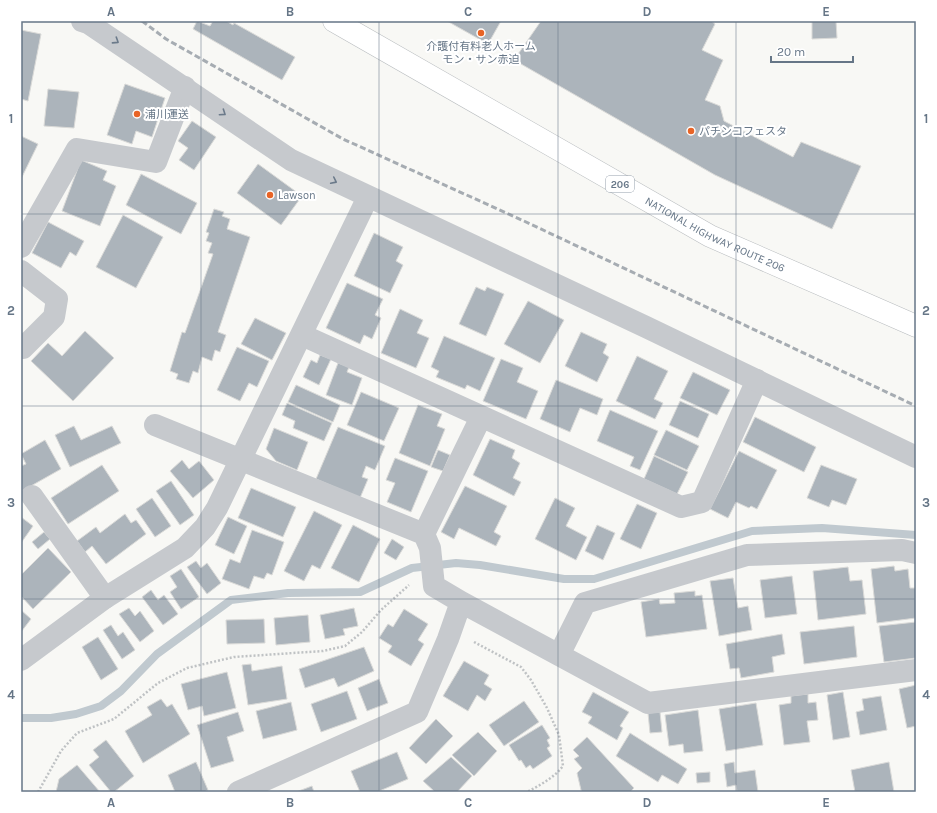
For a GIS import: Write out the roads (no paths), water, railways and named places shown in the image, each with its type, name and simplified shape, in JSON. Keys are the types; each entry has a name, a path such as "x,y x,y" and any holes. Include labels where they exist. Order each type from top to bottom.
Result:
{"highway":[{"name":"NATIONAL HIGHWAY ROUTE 206","path":"334,21 710,236 916,326"}],"street":[{"path":"82,21 88,23 185,87 291,160 757,380 916,457"},
{"path":"21,247 77,149 156,162 185,87"},
{"path":"21,660 105,598 185,548 205,527 217,508 302,336 368,197"},
{"path":"21,271 57,299 54,317 23,348"},
{"path":"302,336 681,507 702,502 757,380"},
{"path":"481,417 427,541 434,581 461,602 648,703 916,670"},
{"path":"155,425 427,541"},
{"path":"32,496 105,598"},
{"path":"559,655 585,603 747,555 902,550 916,553"},
{"path":"238,792 417,712 451,632 461,602"}],"waterway":[{"path":"21,718 51,718 76,714 101,706 121,691 157,654 231,600 288,593 360,592 412,568 456,563 480,565 564,579 594,579 752,531 822,528 916,535"}],"railway":[{"path":"142,21 166,39 343,139 524,221 916,406"}],"place":[{"name":"介護付有料老人ホーム モン・サン赤迫","path":"481,33"},
{"name":"浦川運送","path":"137,114"},
{"name":"パチンコフェスタ","path":"691,131"},
{"name":"Lawson","path":"270,195"}]}
